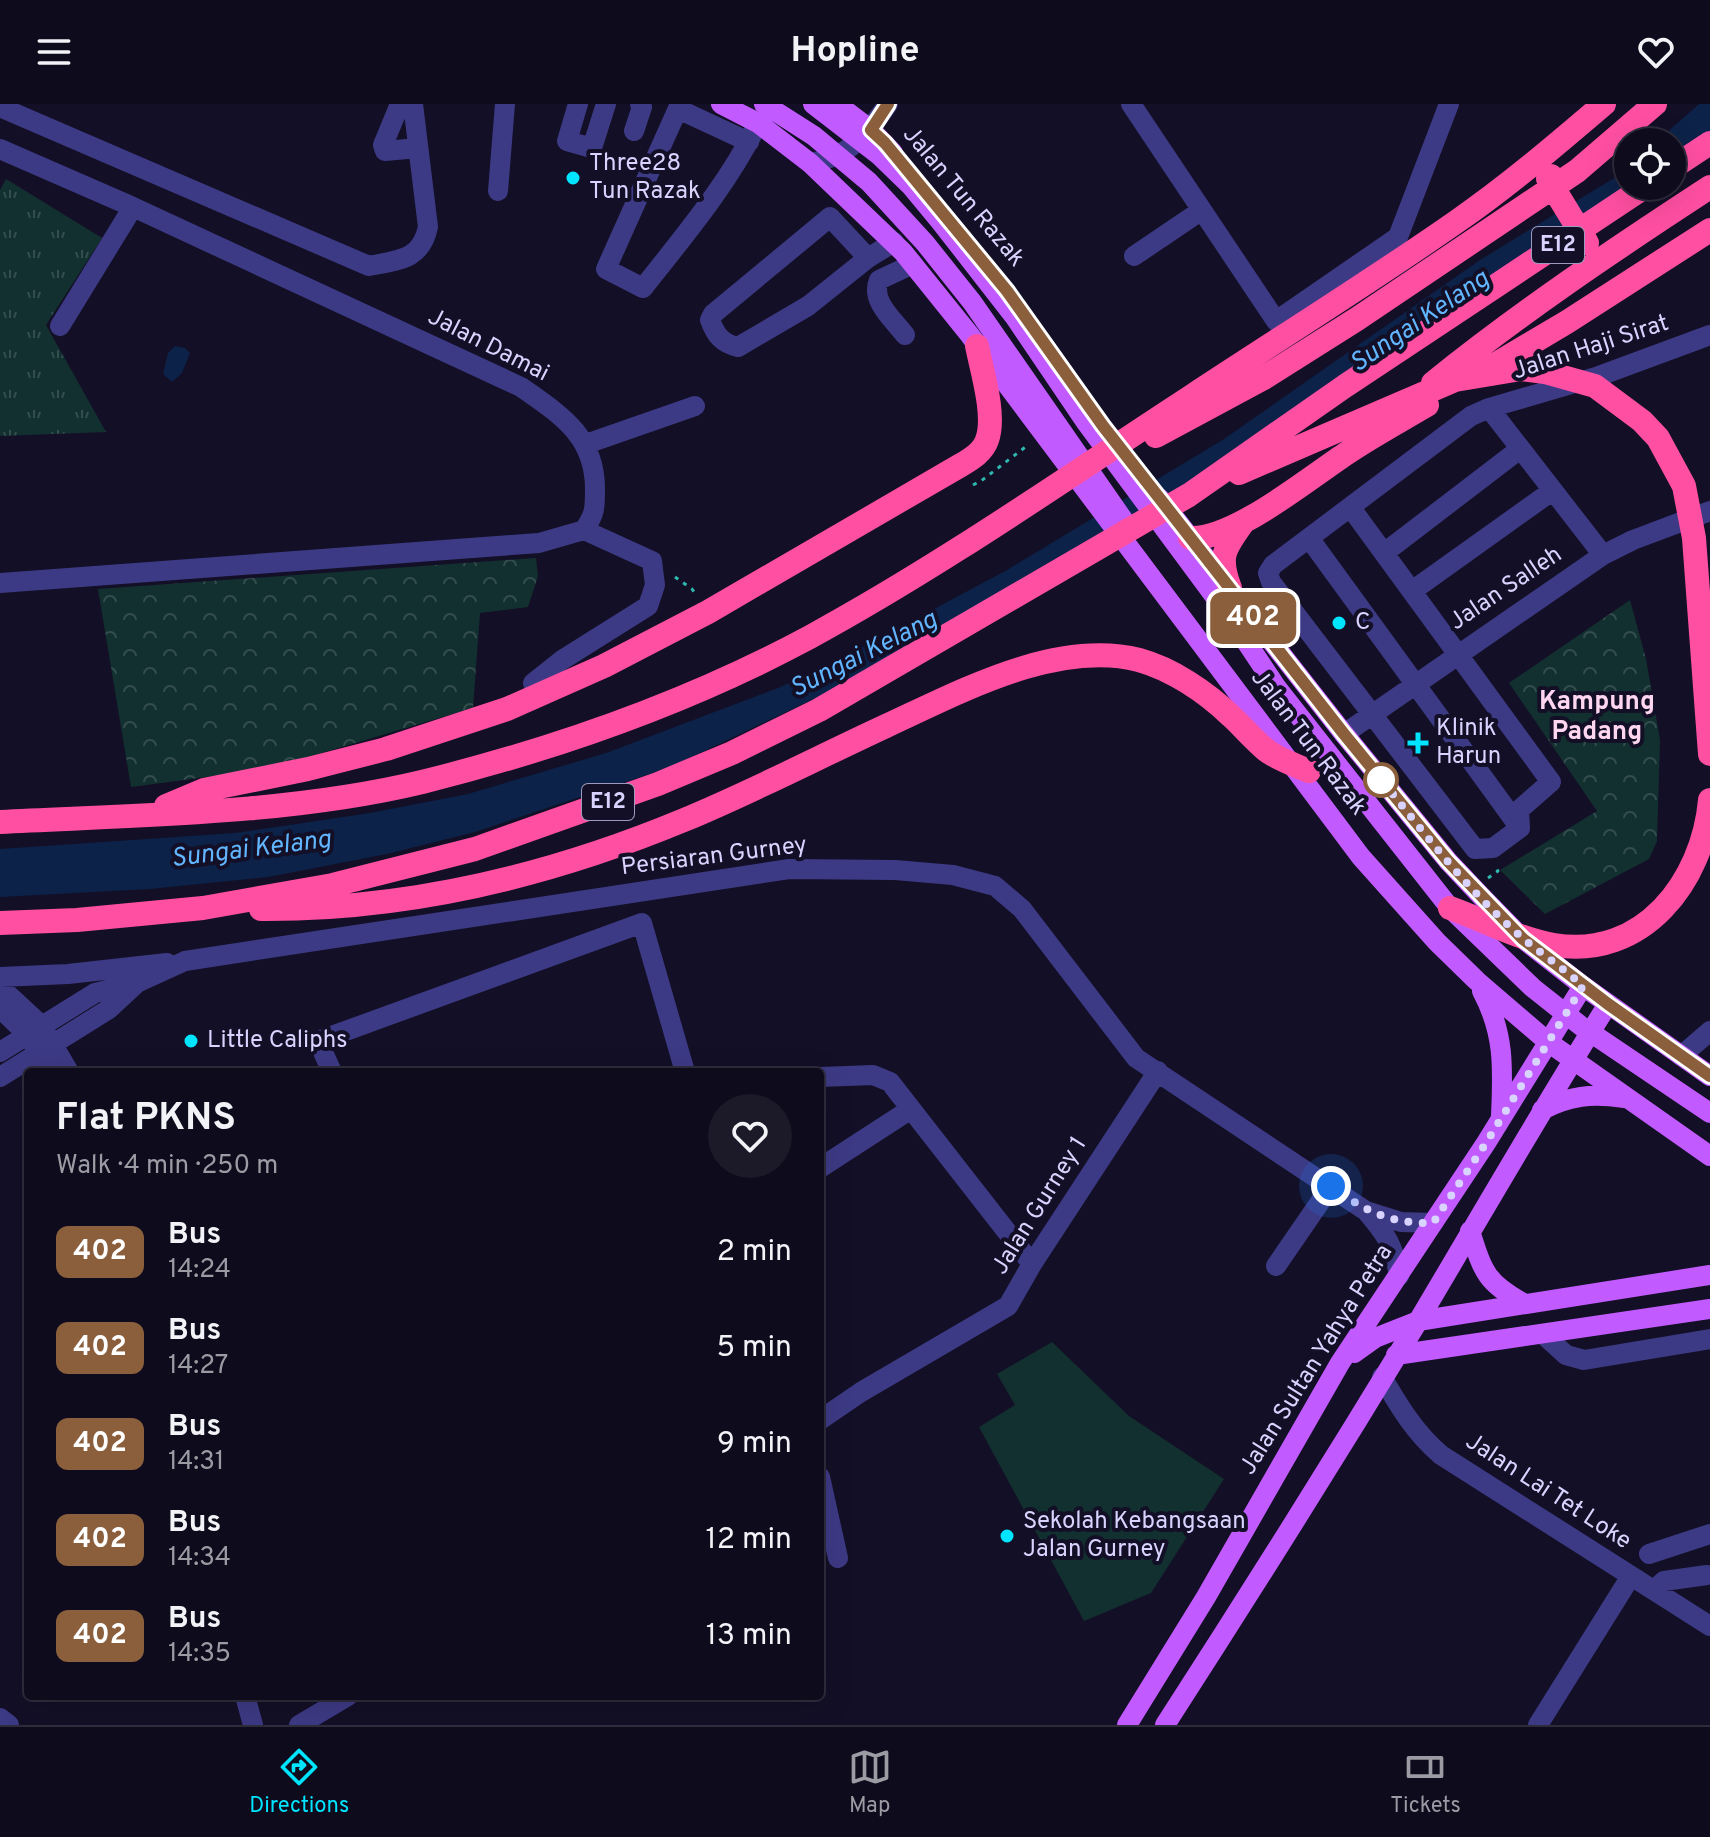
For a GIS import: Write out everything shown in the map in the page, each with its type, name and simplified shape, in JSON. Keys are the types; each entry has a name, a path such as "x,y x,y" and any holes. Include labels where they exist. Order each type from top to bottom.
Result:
{"highway":[{"path":"1013,514 1457,221 1531,166 1604,104"},
{"path":"1571,281 1586,259 1587,243 1548,179 1629,104"},
{"name":"E12","path":"0,822 332,799 421,782 552,745 640,714 724,679 806,639 892,591 1013,514 1262,379 1577,171 1655,104"},
{"path":"1686,159 1710,143"},
{"path":"1351,450 1475,349 1627,241 1710,187"},
{"name":"E12","path":"0,923 77,920 203,908 333,885 475,849 658,784 720,758 819,710 1189,495 1345,386 1625,200"},
{"path":"1190,538 1217,534 1243,522 1351,450 1567,322 1710,230"},
{"path":"1587,243 1607,245 1627,241"},
{"path":"145,814 204,790 386,749 494,713 604,666 708,612 982,450 988,439 990,418 977,346"},
{"path":"1189,495 1455,380 1521,369 1545,372 1595,386 1642,421 1658,438 1684,486 1694,538 1710,754"},
{"path":"1230,588 1222,559 1226,546 1243,522"},
{"path":"203,908 319,910 377,903 451,894 557,865 684,820 940,701 994,678 1058,658 1098,655 1139,660 1184,679 1229,713 1268,752 1309,771"},
{"path":"1450,908 1521,937 1557,946 1596,945 1626,935 1653,920 1676,895 1693,868 1704,835 1710,800"}],"main road":[{"name":"Jalan Tun Razak","path":"721,104 757,123 810,163 894,242 913,264 1361,857 1437,942 1477,981 1572,1061 1710,1156"},
{"name":"Jalan Tun Razak","path":"813,104 879,155 911,186 940,221 1014,316 1085,421 1227,613 1277,688 1450,908 1533,988 1581,1026 1710,1113"},
{"name":"Jalan Tun Razak","path":"837,104 885,143 1007,291 1111,437 1448,861 1523,939 1583,986 1710,1076"},
{"name":"Jalan Tun Razak","path":"757,123 814,136 869,182 949,272 1200,630 1383,866 1466,961 1561,1042 1710,1145"},
{"path":"1477,981 1495,1015 1497,1026 1503,1074 1500,1120"},
{"name":"Jalan Sultan Yahya Petra","path":"1127,1725 1206,1597 1340,1363 1500,1120 1583,986"},
{"path":"1165,1725 1278,1550 1608,1004"},
{"path":"1541,1111 1580,1095 1601,1094 1626,1099"},
{"path":"1470,1231 1479,1261 1488,1277 1500,1290 1525,1304"},
{"path":"1340,1363 1375,1338 1418,1321 1710,1275"},
{"path":"1396,1355 1710,1309"}],"street":[{"path":"400,104 383,145 385,151 418,148"},
{"path":"0,107 369,266 410,256 420,249 426,238 428,227 413,104"},
{"path":"498,191 505,104"},
{"path":"578,104 567,141 592,148 606,104"},
{"path":"634,131 642,107 640,104"},
{"path":"810,163 850,150 871,130 888,104"},
{"path":"1131,104 1276,321 1398,237 1449,104"},
{"path":"679,106 757,123 695,222 643,288 606,269 679,106"},
{"name":"Jalan Damai","path":"0,149 133,207 521,387 560,414 586,444 595,467 595,515 584,530"},
{"path":"848,199 713,314 710,320 714,333 724,344 738,347 808,306 868,258 894,242"},
{"path":"60,326 133,207"},
{"path":"1134,256 1202,210"},
{"path":"830,217 868,258"},
{"path":"905,335 877,299 876,287 879,280 913,264"},
{"name":"Jalan Haji Sirat","path":"1520,828 1493,848 1484,851 1475,849 1271,582 1268,573 1273,565 1471,416 1599,376 1710,335"},
{"path":"586,444 695,406"},
{"path":"1489,408 1603,555"},
{"path":"1384,553 1520,449"},
{"path":"1412,591 1552,491"},
{"path":"1351,508 1551,782 1519,810 1520,828"},
{"name":"Jalan Salleh","path":"1344,734 1603,555 1633,540 1710,511"},
{"path":"0,583 539,543 584,530 652,561 655,585 648,606 562,660 533,683"},
{"path":"1309,538 1520,828"},
{"name":"Persiaran Gurney","path":"139,982 185,961 789,869 953,875 995,886 1022,909 1136,1058 1366,1211 1387,1236 1395,1253 1399,1276"},
{"path":"330,1068 318,1041 642,923 684,1068"},
{"path":"0,977 68,974 185,961"},
{"path":"0,1052 95,993 139,982"},
{"path":"0,1077 109,1009 139,982"},
{"path":"0,987 46,1049 65,1068"},
{"path":"0,1008 35,1031"},
{"path":"1681,1056 1709,1033"},
{"path":"46,1049 49,1068"},
{"name":"Jalan Gurney 1","path":"824,1417 861,1392 1008,1306 1158,1071"},
{"path":"824,1077 873,1075 890,1082 1032,1264"},
{"path":"824,1165 911,1109"},
{"path":"1276,1266 1331,1186"},
{"name":"Persiaran Gurney","path":"1366,1211 1401,1222 1433,1223"},
{"path":"1543,1334 1566,1355 1584,1360 1710,1339"},
{"name":"Jalan Lai Tet Loke","path":"1382,1377 1408,1420 1441,1455 1710,1626"},
{"path":"824,1495 838,1558"},
{"path":"1649,1554 1710,1534"},
{"path":"1654,1590 1664,1581 1707,1575"},
{"path":"1538,1725 1631,1576"},
{"path":"246,1700 253,1725"},
{"path":"299,1725 341,1700"},
{"path":"0,1718 9,1725"}],"green space":[{"path":"6,179 102,238 46,325 106,432 0,436 0,190"},
{"path":"536,558 538,576 528,607 480,613 473,708 268,769 131,787 98,589"},
{"path":"1630,600 1646,659 1660,740 1657,841 1649,859 1545,914 1500,870 1597,811 1509,683"},
{"path":"1052,1342 1129,1416 1224,1479 1151,1593 1084,1621 979,1427 1015,1405 997,1374"}],"water":[{"path":"1699,104 1710,104 1710,135 1686,151 1686,128 1672,128"},
{"name":"Sungai Kelang","path":"1614,178 1614,196 1258,439 1094,542 868,673 671,767 475,832 387,854 268,877 150,889 0,897 0,849 235,833 370,813 468,794 606,753 778,688 846,656 1007,570 1224,439 1480,260"},
{"path":"175,346 185,348 190,353 182,373 172,382 163,374 168,353"}],"bus line":[{"name":"402","path":"888,104 871,130 1007,291 1103,426 1344,734 1448,861 1523,939 1583,986 1710,1076"}],"place":[{"name":"Three28 Tun Razak","path":"573,178"},
{"name":"C","path":"1339,623"},
{"name":"Klinik Harun","path":"1418,743"},
{"name":"Little Caliphs","path":"191,1041"},
{"name":"Sekolah Kebangsaan Jalan Gurney","path":"1007,1536"}],"district":[{"name":"Kampung Padang","path":"1597,717"}],"route":[{"path":"1331,1186 1366,1211 1401,1222 1433,1223 1583,986 1523,939 1448,861 1376,773 1381,780"}]}
